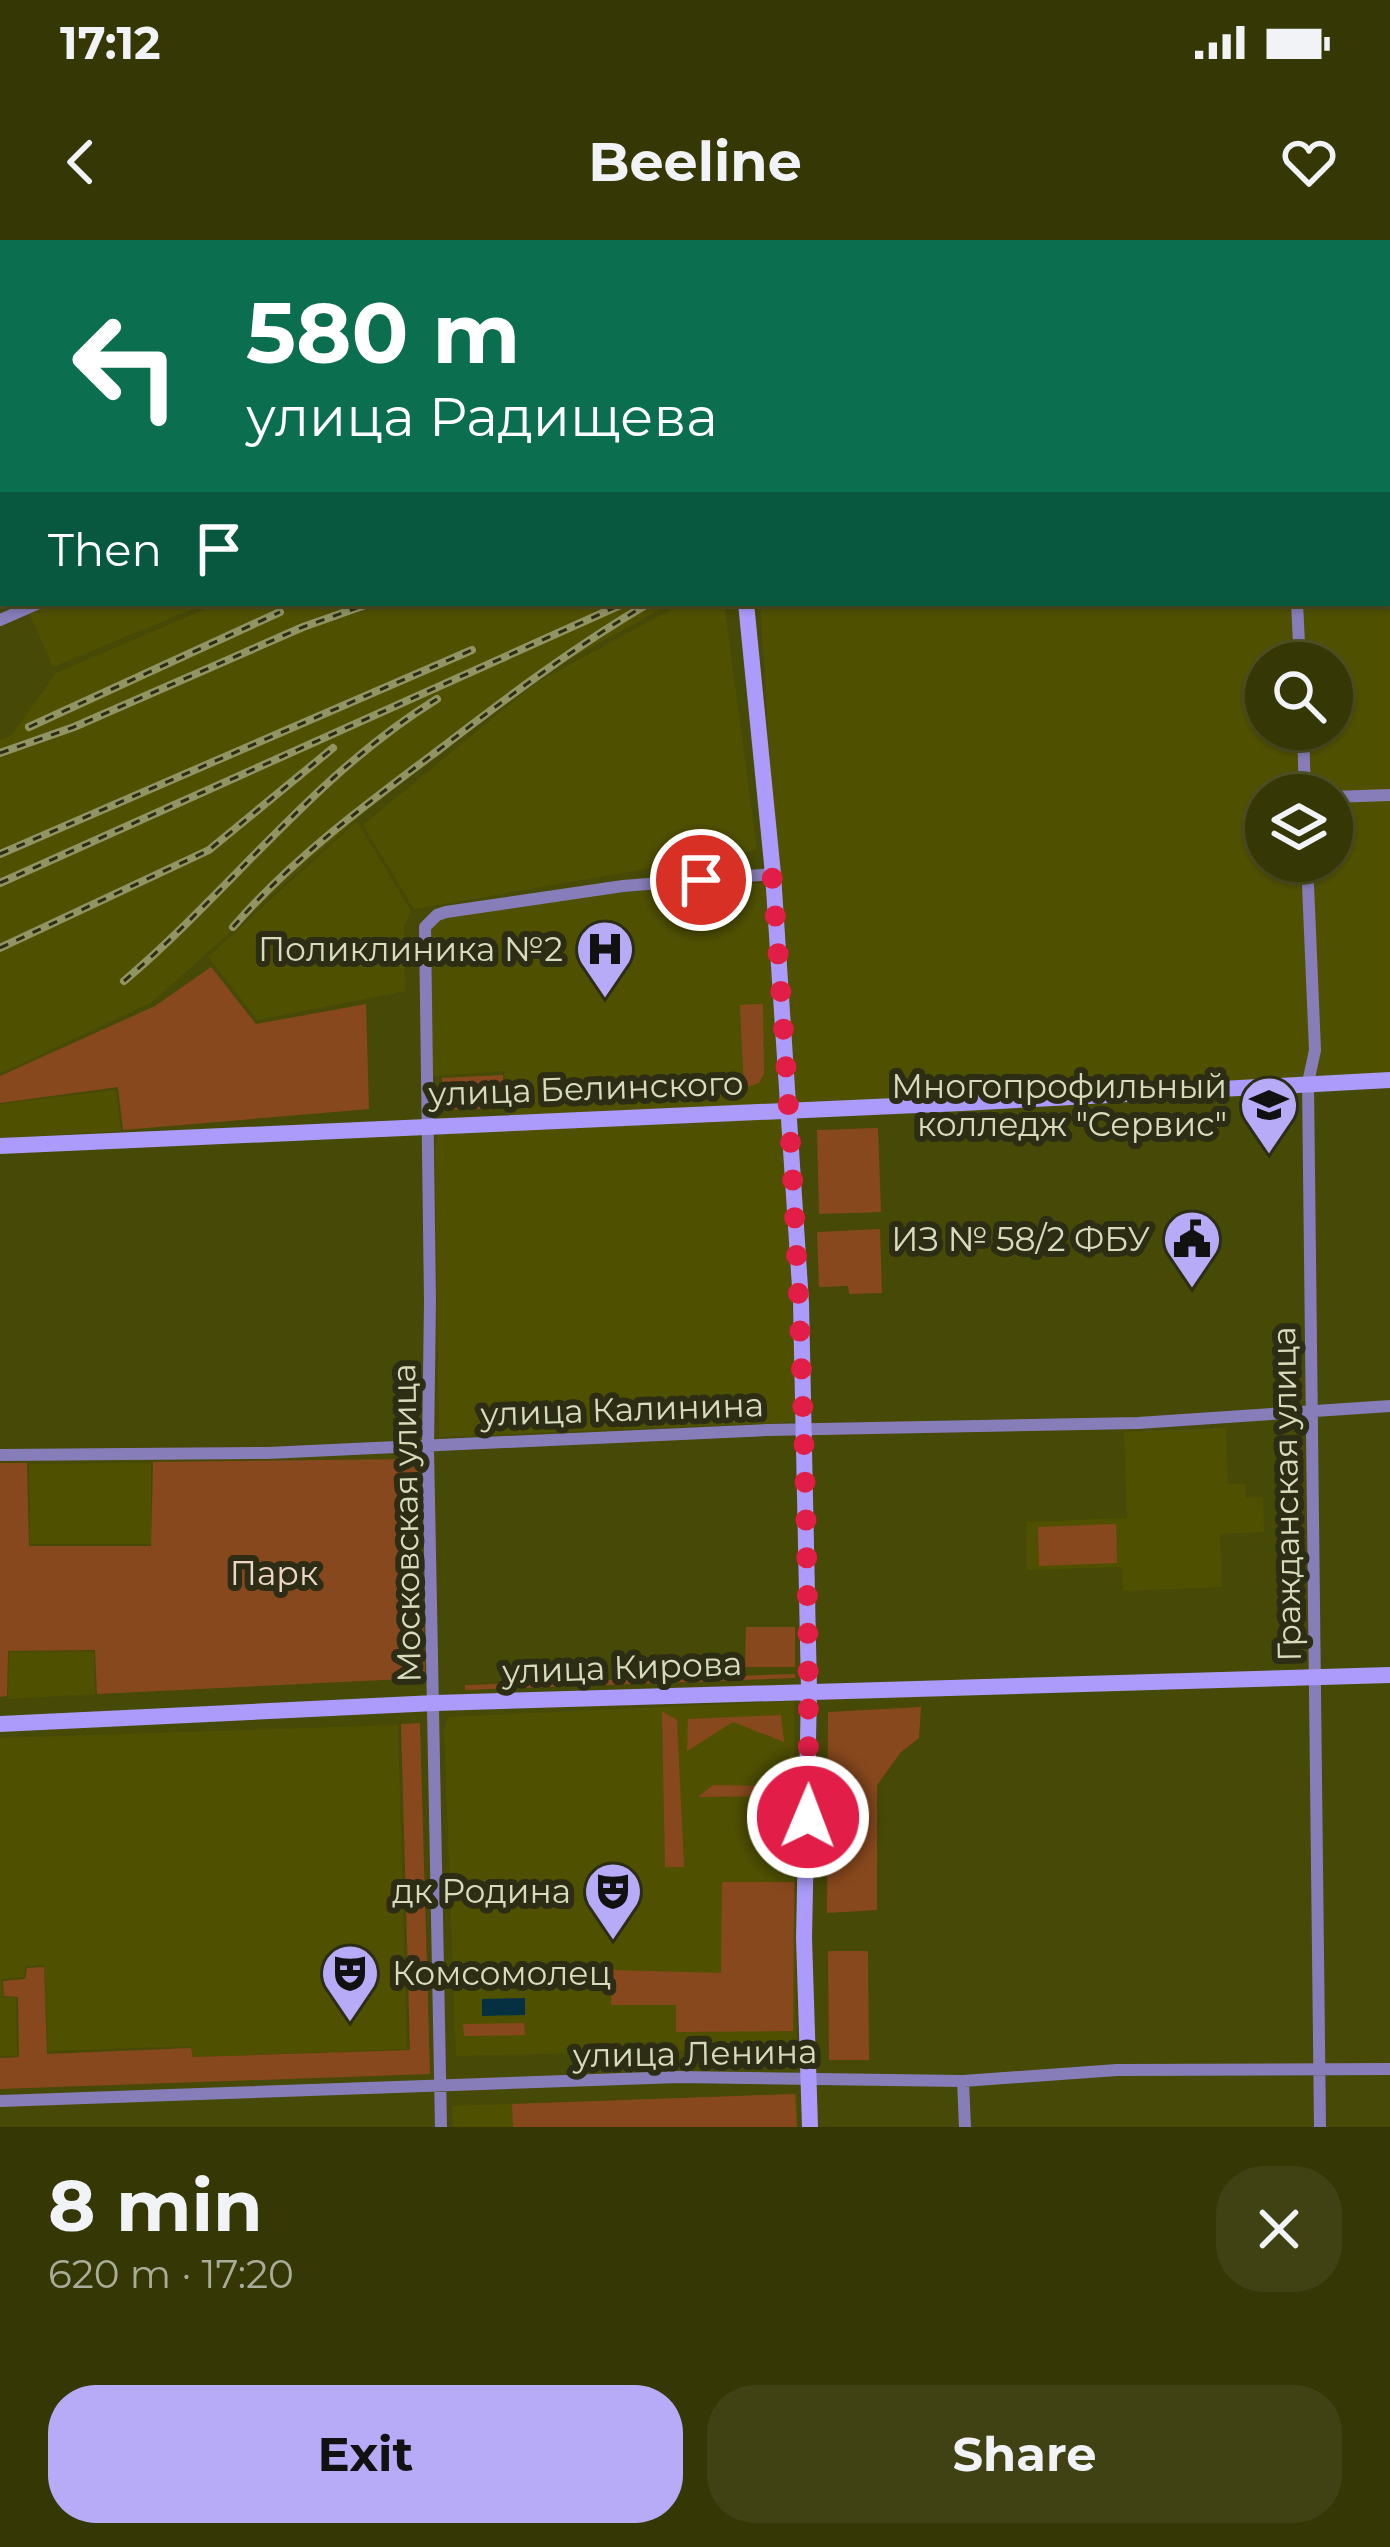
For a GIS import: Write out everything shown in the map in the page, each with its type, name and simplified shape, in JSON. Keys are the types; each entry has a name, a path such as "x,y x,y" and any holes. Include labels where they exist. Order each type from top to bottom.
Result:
{"street":[{"path":"0,620 32,606"},
{"path":"746,606 789,1109 804,1430 809,1691 804,1938 810,2127"},
{"path":"1298,606 1299,642"},
{"path":"1353,796 1390,795"},
{"name":"Московская улица","path":"441,2127 424,935 430,920 446,912 623,886 772,874"},
{"name":"Гражданская улица","path":"1308,882 1315,1050 1308,1083 1320,2127"},
{"name":"улица Белинского","path":"0,1146 1390,1080"},
{"name":"улица Калинина","path":"0,1455 428,1448 462,1442 1138,1423 1390,1406"},
{"name":"улица Кирова","path":"0,1724 435,1703 1390,1675"},
{"name":"улица Ленина","path":"0,2101 679,2077 963,2081 1137,2069 1390,2069"},
{"path":"963,2081 965,2127"}],"shaded area":[{"path":"45,606 200,606 53,667 29,613"},
{"path":"212,606 667,606 532,680 361,815 152,1002 0,1074 0,740 12,735 56,673"},
{"path":"677,606 724,606 757,850 414,909 363,825 536,683"},
{"path":"760,606 1390,606 1390,1079 792,1105"},
{"path":"357,821 411,911 404,926 405,991 258,1020 208,957"},
{"path":"769,883 783,1106 507,1116 504,1071 430,1076 430,928 445,916 626,892"},
{"path":"116,1090 121,1131 0,1138 0,1104"},
{"path":"783,1117 798,1422 439,1437 435,1148 439,1131"},
{"path":"1226,1428 1228,1484 1245,1484 1246,1498 1263,1497 1264,1532 1220,1534 1222,1587 1123,1591 1122,1567 1027,1570 1026,1522 1127,1518 1124,1432"},
{"path":"151,1463 151,1544 30,1544 29,1464"},
{"path":"9,1652 94,1652 95,1694 8,1699"},
{"path":"794,1701 796,2048 456,2056 444,1728 449,1717"},
{"path":"398,1725 407,2049 193,2057 191,2046 48,2051 44,1965 26,1966 24,1977 2,1979 3,1997 16,1998 17,2056 0,2056 0,1738"},
{"path":"797,2094 797,2127 453,2127 452,2106"}],"green space":[{"path":"211,967 256,1024 366,1004 369,1109 123,1130 118,1087 0,1103 0,1076 155,1006"},
{"path":"763,1004 764,1074 759,1083 744,1088 740,1005"},
{"path":"503,1075 504,1108 444,1110 442,1078"},
{"path":"878,1128 881,1212 819,1214 817,1130"},
{"path":"880,1229 882,1293 849,1294 848,1286 819,1287 817,1232"},
{"name":"Парк","path":"419,1459 425,1678 97,1694 95,1650 8,1651 7,1696 0,1697 0,1463 27,1463 29,1546 151,1546 153,1462"},
{"path":"1116,1524 1117,1563 1039,1566 1038,1527"},
{"path":"746,1627 795,1627 795,1667 745,1667"},
{"path":"795,1674 795,1678 465,1690 465,1685"},
{"path":"921,1707 919,1738 901,1752 877,1785 877,1910 827,1913 828,1712"},
{"path":"662,1711 677,1720 684,1867 665,1867"},
{"path":"781,1715 784,1742 733,1722 687,1751 688,1719"},
{"path":"420,1723 430,2074 0,2089 0,2058 19,2057 18,1997 4,1996 3,1981 25,1979 27,1968 44,1967 47,2054 191,2048 193,2057 410,2050 401,1724"},
{"path":"713,1785 783,1786 781,1796 698,1797"},
{"path":"722,1882 794,1882 793,2031 676,2032 676,2005 611,2005 613,1970 721,1973"},
{"path":"828,1951 868,1951 869,2060 829,2060"},
{"path":"524,2023 525,2035 464,2036 463,2024"},
{"path":"795,2094 797,2127 513,2127 512,2104"}],"water":[{"path":"525,1998 525,2015 482,2016 482,1999"}],"railway":[{"path":"0,753 74,727 303,627 362,606"},
{"path":"0,883 618,606"},
{"path":"233,927 280,878 356,813 540,674 644,606"},
{"path":"29,727 280,612"},
{"path":"0,854 472,650"},
{"path":"124,981 313,797 393,729 437,699"},
{"path":"0,948 209,850 333,748"}],"place":[{"name":"Поликлиника №2","path":"605,1000"},
{"name":"Многопрофильный колледж \"Сервис\"","path":"1269,1156"},
{"name":"ИЗ № 58/2 ФБУ","path":"1192,1290"},
{"name":"дк Родина","path":"613,1942"},
{"name":"Комсомолец","path":"350,2024"}],"route":[{"path":"701,880 772,874 801,1303 808,1817"}]}
